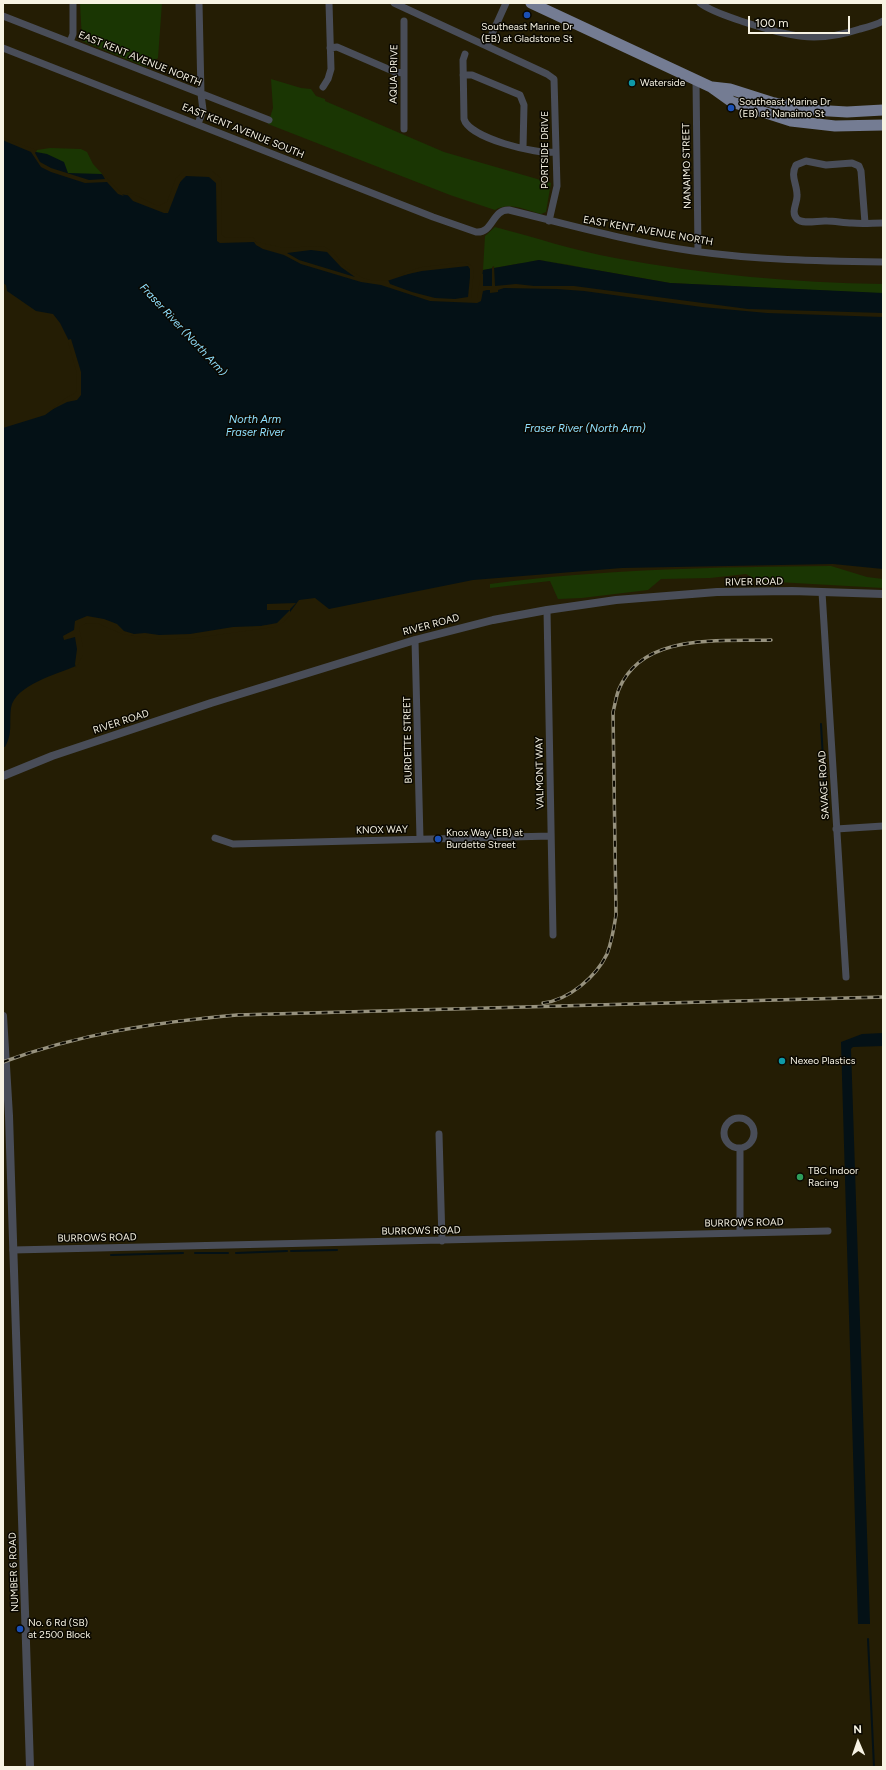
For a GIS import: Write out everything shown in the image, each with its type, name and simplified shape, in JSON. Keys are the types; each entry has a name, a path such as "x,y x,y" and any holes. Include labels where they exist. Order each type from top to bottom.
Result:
{"main road":[{"path":"531,3 711,87 732,102 792,121 835,126 883,125"},
{"path":"711,87 730,89 774,103 812,110 847,112 883,110"}],"street":[{"path":"70,42 73,34 72,3"},
{"path":"198,124 202,110 199,3"},
{"path":"323,87 328,79 330,70 329,3"},
{"path":"394,3 487,45 506,3"},
{"path":"700,3 705,7 737,19 796,37 822,38 838,36 883,22"},
{"name":"EAST KENT AVENUE NORTH","path":"3,16 269,120"},
{"name":"AQUA DRIVE","path":"404,21 404,129"},
{"name":"PORTSIDE DRIVE","path":"487,45 547,74 554,79 557,186 550,221"},
{"path":"330,48 337,47 395,72 403,72"},
{"name":"EAST KENT AVENUE SOUTH","path":"3,48 433,217 476,232 484,231 490,226"},
{"path":"465,54 463,60 463,75 464,119 466,125 490,139 544,153 556,152"},
{"path":"463,75 472,75 520,95 524,105 523,148"},
{"name":"NANAIMO STREET","path":"696,80 698,252"},
{"path":"865,223 861,171 858,166 852,163 826,165 806,161 796,165 793,173 797,195 794,210 796,218 805,222 827,221 865,223 883,223"},
{"name":"EAST KENT AVENUE NORTH","path":"490,226 496,216 506,210 618,238 698,252 758,258 883,262"},
{"name":"RIVER ROAD","path":"3,776 52,756 109,736 415,640 493,620 547,610 616,600 716,592 822,592 883,594"},
{"name":"SAVAGE ROAD","path":"822,592 846,977"},
{"name":"VALMONT WAY","path":"547,610 553,935"},
{"name":"BURDETTE STREET","path":"415,640 420,839"},
{"path":"836,829 883,826"},
{"name":"KNOX WAY","path":"215,838 233,844 551,836"},
{"name":"NUMBER 6 ROAD","path":"3,1016 13,1250 30,1767"},
{"path":"739,1118 748,1121 751,1124 754,1133 754,1138 748,1145 740,1148 730,1145 725,1136 726,1126 729,1122 739,1118"},
{"path":"439,1134 442,1241"},
{"path":"740,1148 740,1233"},
{"name":"BURROWS ROAD","path":"13,1250 828,1231"}],"green space":[{"path":"80,3 162,3 158,58 146,67 82,41"},
{"path":"271,79 301,88 311,89 316,96 325,99 325,101 444,152 551,183 546,212 541,214 512,206 500,207 495,210 450,195 268,124 273,108"},
{"path":"50,148 81,149 87,152 93,164 105,177 105,179 89,180 51,168 35,153 37,150"},
{"path":"495,227 600,255 681,269 782,280 883,284 883,313 748,309 574,286 534,286 516,284 483,287 483,274 522,263 483,270 485,236","holes":["539,260 545,261 529,262","584,268 670,283 872,293 852,295 800,294 748,288 662,284"]},
{"path":"831,566 867,577 883,579 883,588 759,581 746,574 710,578 661,579 648,590 582,598 558,599 550,581 490,588 490,584 617,572 703,568"}],"water":[{"name":"North Arm Fraser River","path":"3,139 31,151 47,154 64,162 68,173 102,174 120,194 132,196 158,208 169,203 185,173 211,173 220,180 220,236 226,239 252,239 257,243 284,250 325,249 347,270 358,277 371,282 384,282 423,269 464,264 471,267 470,299 479,299 483,270 539,260 670,283 883,293 883,569 833,564 622,568 473,580 329,609 315,598 299,600 285,619 278,624 159,638 130,635 97,621 78,625 82,646 76,666 38,681 20,693 14,700 11,708 9,737 5,747 3,747 3,428 45,415 67,399 77,395 79,390 78,370 71,345 60,323 53,314 36,311 7,291 6,285 3,283"},
{"path":"883,1033 883,1046 853,1047 851,1049 870,1624 858,1624 841,1042 862,1034"}],"pier":[{"path":"3,137 10,141 37,150 35,153 40,162 51,168 89,180 105,179 101,172 124,196 118,194 107,182 85,183 51,172 41,167 31,152 3,140"},
{"path":"184,171 212,171 221,178 222,235 226,238 253,237 256,242 285,248 315,246 325,247 334,253 346,268 363,278 373,281 388,280 390,284 435,298 455,299 468,297 470,269 468,266 422,271 399,276 422,267 465,262 472,266 474,270 471,298 477,298 481,274 483,274 483,286 492,286 492,267 494,266 495,286 516,284 534,286 574,286 748,309 883,313 883,317 767,313 702,307 584,291 557,289 504,288 498,290 498,292 490,293 490,290 487,290 483,291 481,301 477,303 430,301 381,285 361,282 301,264 284,255 263,249 254,242 220,243 217,241 216,183 209,177 186,176 180,182 168,213 164,213 133,201 126,193 133,194 158,206 167,202 176,178","holes":["311,250 327,252 341,267 355,277 299,260 287,253"]},
{"path":"71,339 81,372 81,395 77,400 67,402 51,410 77,390 76,370 68,342 68,340"},
{"path":"296,603 290,610 267,610 267,604"},
{"path":"290,610 290,615 284,622 274,627 195,638 158,640 122,634 97,623 85,624 79,627 83,655 76,668 75,664 77,649 75,637 64,640 63,636 74,630 75,621 87,616 104,619 117,624 124,631 134,634 145,633 159,635 190,634 233,627 261,626 277,623"}],"waterway":[{"path":"821,724 825,793"},
{"path":"291,1251 337,1250"},
{"path":"236,1253 287,1251"},
{"path":"111,1255 183,1253"},
{"path":"195,1253 228,1253"},
{"path":"868,1639 874,1767"}],"railway":[{"path":"543,1003 553,1001 572,992 589,979 602,963 612,939 616,915 613,712 619,689 630,671 646,658 664,649 685,644 707,641 771,640"},
{"path":"3,1062 60,1044 118,1031 178,1021 237,1015 883,997"}],"place":[{"name":"Southeast Marine Dr (EB) at Gladstone St","path":"527,15"},
{"name":"Waterside","path":"632,83"},
{"name":"Southeast Marine Dr (EB) at Nanaimo St","path":"731,108"},
{"name":"Knox Way (EB) at Burdette Street","path":"438,839"},
{"name":"Nexeo Plastics","path":"782,1061"},
{"name":"TBC Indoor Racing","path":"800,1177"},
{"name":"No. 6 Rd (SB) at 2500 Block","path":"20,1629"}],"water label":[{"name":"Fraser River (North Arm)","path":"183,330"},
{"name":"Fraser River (North Arm)","path":"585,429"}]}
